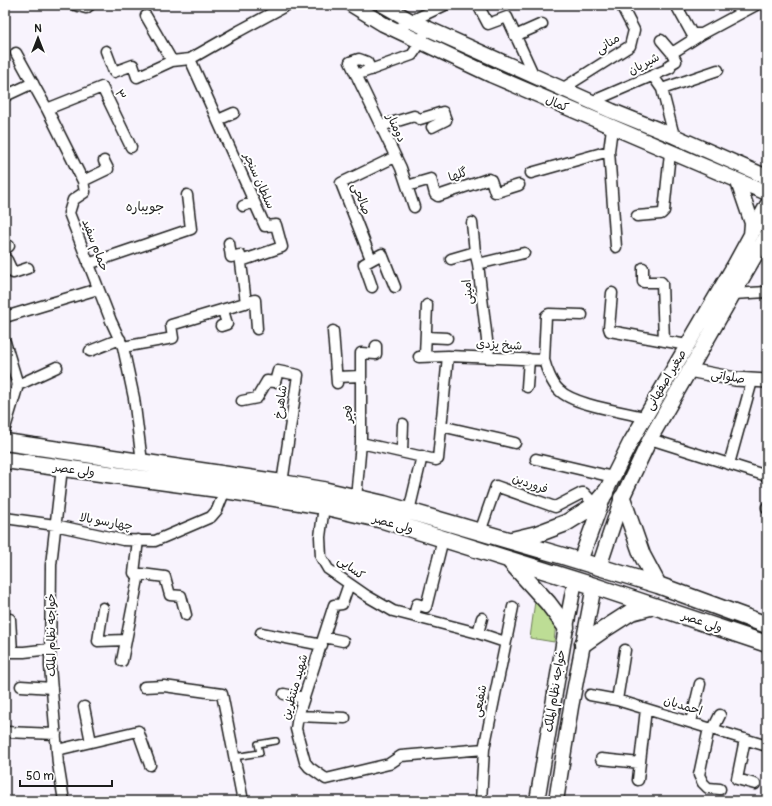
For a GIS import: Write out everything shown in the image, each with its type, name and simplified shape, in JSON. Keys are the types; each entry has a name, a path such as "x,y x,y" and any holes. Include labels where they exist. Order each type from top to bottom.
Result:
{"main road":[{"name":"کمال","path":"352,5 396,30 491,75 670,153 767,193"},
{"name":"کمال","path":"383,5 411,21 591,102 674,136 767,177"},
{"path":"746,168 767,164"},
{"path":"738,182 752,223 751,235"},
{"name":"صغیر اصفهانی","path":"580,561 605,493 644,417 687,346 767,205"},
{"name":"صغیر اصفهانی","path":"599,567 622,498 650,439 767,235"},
{"name":"ولی عصر","path":"5,442 323,490 409,511 580,561 658,585 767,625"},
{"name":"ولی عصر","path":"5,460 225,490 324,506 383,520 594,586 767,644"},
{"path":"510,541 537,534 566,523 595,505 605,493"},
{"path":"622,498 642,555 658,585"},
{"path":"509,560 549,605 566,627"},
{"path":"575,580 580,561"},
{"path":"594,586 599,567"},
{"name":"خواجه نظام الملک","path":"537,801 575,580"},
{"name":"خواجه نظام الملک","path":"556,801 571,707 594,586"},
{"path":"583,644 632,612 654,606"}],"street":[{"path":"75,5 86,8 90,5"},
{"path":"106,51 114,72 133,65 137,77 172,61 190,59 288,5"},
{"path":"396,30 445,5"},
{"path":"478,5 488,24 507,17 534,76"},
{"name":"منانی","path":"562,89 630,46 634,30 621,5"},
{"path":"676,5 692,34 702,34"},
{"name":"شیریان","path":"591,102 670,68 669,65 676,61 672,53 702,34 756,5"},
{"path":"146,16 172,61"},
{"path":"515,36 542,24"},
{"path":"356,75 412,56 427,27"},
{"path":"662,40 672,53"},
{"path":"16,53 47,109 83,181 108,169 104,161"},
{"name":"سلطان سنجر","path":"190,59 265,226 276,225 282,247 241,261"},
{"name":"دومنار","path":"372,70 367,62 359,59 350,62 395,156 414,207"},
{"path":"662,89 718,70"},
{"path":"654,76 662,89 674,136"},
{"path":"5,96 33,83"},
{"name":"۳","path":"47,109 102,87 131,147"},
{"path":"381,126 414,116 420,119 443,112 446,120 432,127"},
{"path":"218,120 234,113"},
{"path":"612,128 609,151 616,247"},
{"path":"531,173 609,151"},
{"path":"637,216 661,214 664,211 670,153"},
{"name":"صالحی","path":"371,259 341,183 395,156"},
{"name":"گلها","path":"407,186 431,179 435,194 438,196 488,179 491,180 495,192 519,185"},
{"name":"حمام سفید","path":"83,181 85,192 73,200 69,214 121,343 134,398 142,462"},
{"path":"88,264 191,230 187,195"},
{"path":"243,206 254,202"},
{"name":"امینی","path":"472,223 489,357"},
{"path":"229,243 230,256 240,255 246,303"},
{"path":"451,259 475,252"},
{"path":"6,254 13,273 28,268"},
{"path":"372,287 364,264 382,254 395,287"},
{"path":"478,264 524,254"},
{"path":"643,268 643,282 662,283 664,341"},
{"path":"5,317 98,289"},
{"path":"732,294 767,292"},
{"path":"612,293 610,331 687,346"},
{"path":"90,351 121,343 173,338 171,325 255,300 257,329"},
{"path":"427,305 427,337 446,338"},
{"path":"221,326 227,324 223,310"},
{"path":"582,315 549,314 546,316 544,360 546,369 559,390 573,399 584,404 644,417"},
{"path":"333,331 337,380 361,376"},
{"name":"شیخ یزدی","path":"427,337 422,356 544,360"},
{"path":"5,342 18,385 5,428"},
{"name":"فجر","path":"356,498 361,443 361,353 376,354 376,346"},
{"path":"361,443 436,460 438,459 448,356"},
{"path":"527,387 529,359"},
{"path":"18,385 57,367"},
{"name":"صلواتی","path":"689,370 735,379 767,381"},
{"name":"شاهرخ","path":"242,401 257,398 268,381 275,382 278,371 298,375 282,483"},
{"path":"729,464 752,381"},
{"path":"402,452 403,424"},
{"path":"441,426 515,443"},
{"path":"650,439 767,476"},
{"path":"409,511 422,456"},
{"path":"536,459 613,477"},
{"name":"خواجه نظام الملک","path":"62,468 51,565 50,649 57,750 64,801"},
{"name":"فروردین","path":"480,532 496,486 555,506 584,493 595,505"},
{"name":"چهارسو بالا","path":"5,518 55,525 123,540 155,541 211,517 217,510 225,490"},
{"name":"کسایی","path":"324,506 320,537 321,557 328,570 393,611 478,633 505,642"},
{"path":"414,616 417,604 426,607 443,539"},
{"path":"138,540 134,573 165,577 170,595 181,596 186,615"},
{"path":"122,662 139,574"},
{"name":"شهید منتظرین","path":"349,584 342,604 334,605 298,716 296,729 305,762 309,767 326,779 389,764 401,756 484,749"},
{"name":"شفیعی","path":"481,801 484,749 513,607"},
{"path":"103,608 98,641 126,640"},
{"path":"478,633 482,618"},
{"path":"10,620 9,652 50,649"},
{"path":"261,633 323,641 343,641"},
{"path":"617,700 625,650"},
{"path":"691,722 700,684"},
{"path":"21,686 52,688"},
{"path":"144,687 164,686 222,694 243,801"},
{"path":"284,694 304,698"},
{"name":"احمدیان","path":"590,695 617,700 767,746"},
{"path":"84,707 91,742"},
{"path":"638,780 646,709"},
{"path":"720,715 711,729 699,775 703,783 708,788 720,789"},
{"path":"298,716 345,718"},
{"path":"57,750 138,731 150,765"},
{"path":"5,732 56,734"},
{"path":"745,739 737,779 755,784"},
{"path":"601,759 640,763"}],"lane":[{"path":"234,757 260,753 258,744 276,741"}],"green space":[{"path":"535,601 546,610 556,622 554,642 530,638"}],"district":[{"name":"جویباره","path":"145,207"}]}
